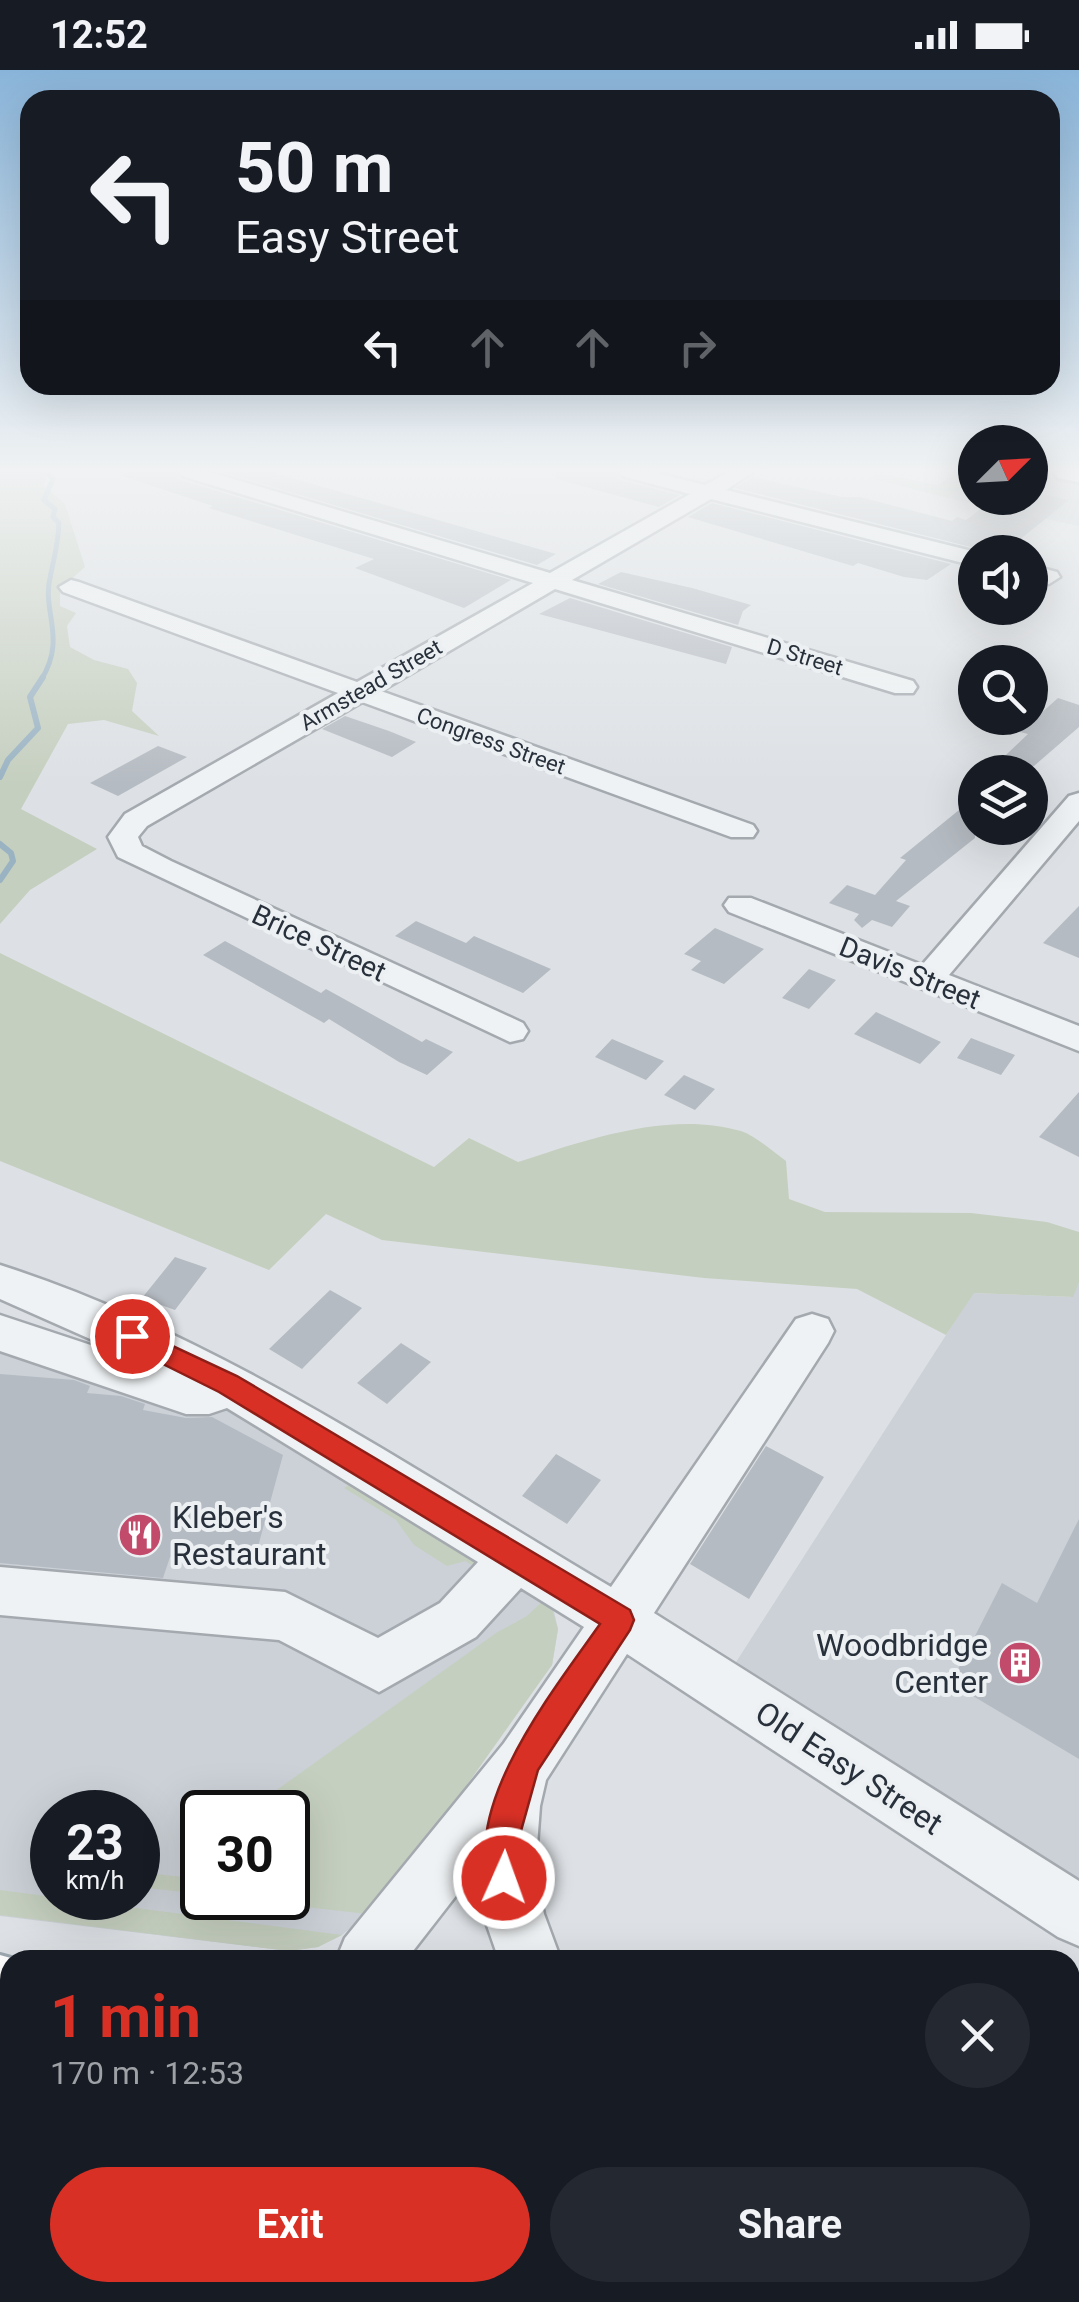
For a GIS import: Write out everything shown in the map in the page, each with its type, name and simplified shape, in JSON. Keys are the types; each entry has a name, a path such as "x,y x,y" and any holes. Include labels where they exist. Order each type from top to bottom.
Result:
{"street":[{"name":"D Street","path":"537,576 904,686"},
{"name":"Armstead Street","path":"129,851 123,837 136,820 561,576"},
{"name":"Congress Street","path":"71,587 742,831"},
{"path":"927,980 1079,802"},
{"name":"Brice Street","path":"129,851 510,1030"},
{"name":"Davis Street","path":"740,906 1079,1039"},
{"name":"Old Easy Street","path":"0,1281 100,1321 228,1384 620,1620 1079,1916"},
{"path":"375,1950 524,1763 812,1331"},
{"path":"0,1334 195,1397 209,1395 228,1384"},
{"path":"3,1600 286,1616 379,1666 458,1620 516,1557"},
{"path":"524,1763 508,1811 504,1864 512,1912 526,1950"}],"shaded area":[{"name":"Woodbridge Center","path":"1079,1283 1079,1945 713,1698 973,1293 1072,1297"},
{"path":"0,1323 194,1378 553,1607 558,1629 552,1665 367,1914 342,1935 318,1947 296,1950 33,1920 160,1920 160,1790 30,1790 30,1920 0,1916"}],"green space":[{"path":"0,576 75,576 60,589 60,606 76,613 67,626 70,647 94,660 128,669 137,683 132,711 159,736 104,720 68,724 21,809 97,849 30,890 0,924"},
{"path":"0,953 434,1167 469,1138 518,1162 628,1130 714,1125 747,1133 786,1161 789,1199 825,1212 971,1213 1047,1222 1079,1232 1079,1283 1073,1297 974,1293 946,1335 857,1289 704,1278 382,1240 326,1214 269,1270 0,1161"},
{"path":"360,1478 486,1558 480,1570 465,1561 447,1566 414,1545 396,1520 344,1488"},
{"path":"548,1596 558,1629 552,1665 408,1868 367,1914 310,1907 310,1790 277,1790 496,1633 527,1616"},
{"path":"160,1874 180,1877 180,1892 160,1889"},
{"path":"0,1890 30,1894 30,1919 0,1915"},
{"path":"160,1911 180,1914 180,1920 228,1920 342,1935 318,1947 281,1950 40,1920 160,1920"}],"building":[{"path":"377,576 498,576 511,580 464,608"},
{"path":"613,576 639,576 751,605 743,611 738,625 598,584"},
{"path":"901,576 933,576 927,580"},
{"path":"570,598 732,647 726,664 539,614"},
{"path":"1058,698 1079,705 1079,727 1047,755 1006,755 1027,735 1048,735 1048,707"},
{"path":"345,716 416,742 392,757 322,729"},
{"path":"158,746 187,757 118,796 90,783"},
{"path":"958,811 958,845 966,845 896,901 910,906 892,927 872,920 862,928 854,920 859,914 829,903 847,885 875,895 906,860 900,858"},
{"path":"1079,906 1079,958 1043,943"},
{"path":"416,921 466,943 474,936 551,969 523,993 395,936"},
{"path":"715,928 764,949 724,984 691,970 701,961 684,954"},
{"path":"225,941 321,993 326,989 422,1042 426,1039 453,1052 427,1075 399,1062 329,1019 324,1023 203,955"},
{"path":"809,969 836,980 809,1009 782,998"},
{"path":"876,1012 941,1042 920,1064 854,1034"},
{"path":"971,1038 1015,1055 1001,1075 957,1058"},
{"path":"612,1039 664,1061 646,1080 595,1057"},
{"path":"684,1075 715,1089 695,1110 664,1095"},
{"path":"1079,1092 1079,1157 1039,1137"},
{"path":"175,1257 207,1268 175,1310 142,1298"},
{"path":"330,1290 362,1308 302,1369 269,1349"},
{"path":"401,1343 431,1362 387,1404 357,1383"},
{"path":"0,1374 74,1380 90,1386 87,1393 121,1396 145,1404 143,1410 186,1418 212,1417 283,1455 253,1565 170,1557 163,1578 0,1563"},
{"path":"766,1446 824,1477 749,1599 690,1564"},
{"path":"556,1454 601,1480 567,1524 522,1496"},
{"name":"Woodbridge Center","path":"1079,1519 1079,1759 951,1683 1002,1583 1037,1603"}],"waterway":[{"path":"41,680 52,652 51,576"},
{"path":"0,777 8,760 38,728 30,697 43,677"},
{"path":"0,844 11,853 13,861 0,880"}],"place":[{"name":"Kleber's Restaurant","path":"140,1535"},
{"name":"Woodbridge Center","path":"1020,1663"}],"route":[{"path":"132,1336 228,1384 620,1620 524,1763 508,1811 504,1878"}]}
